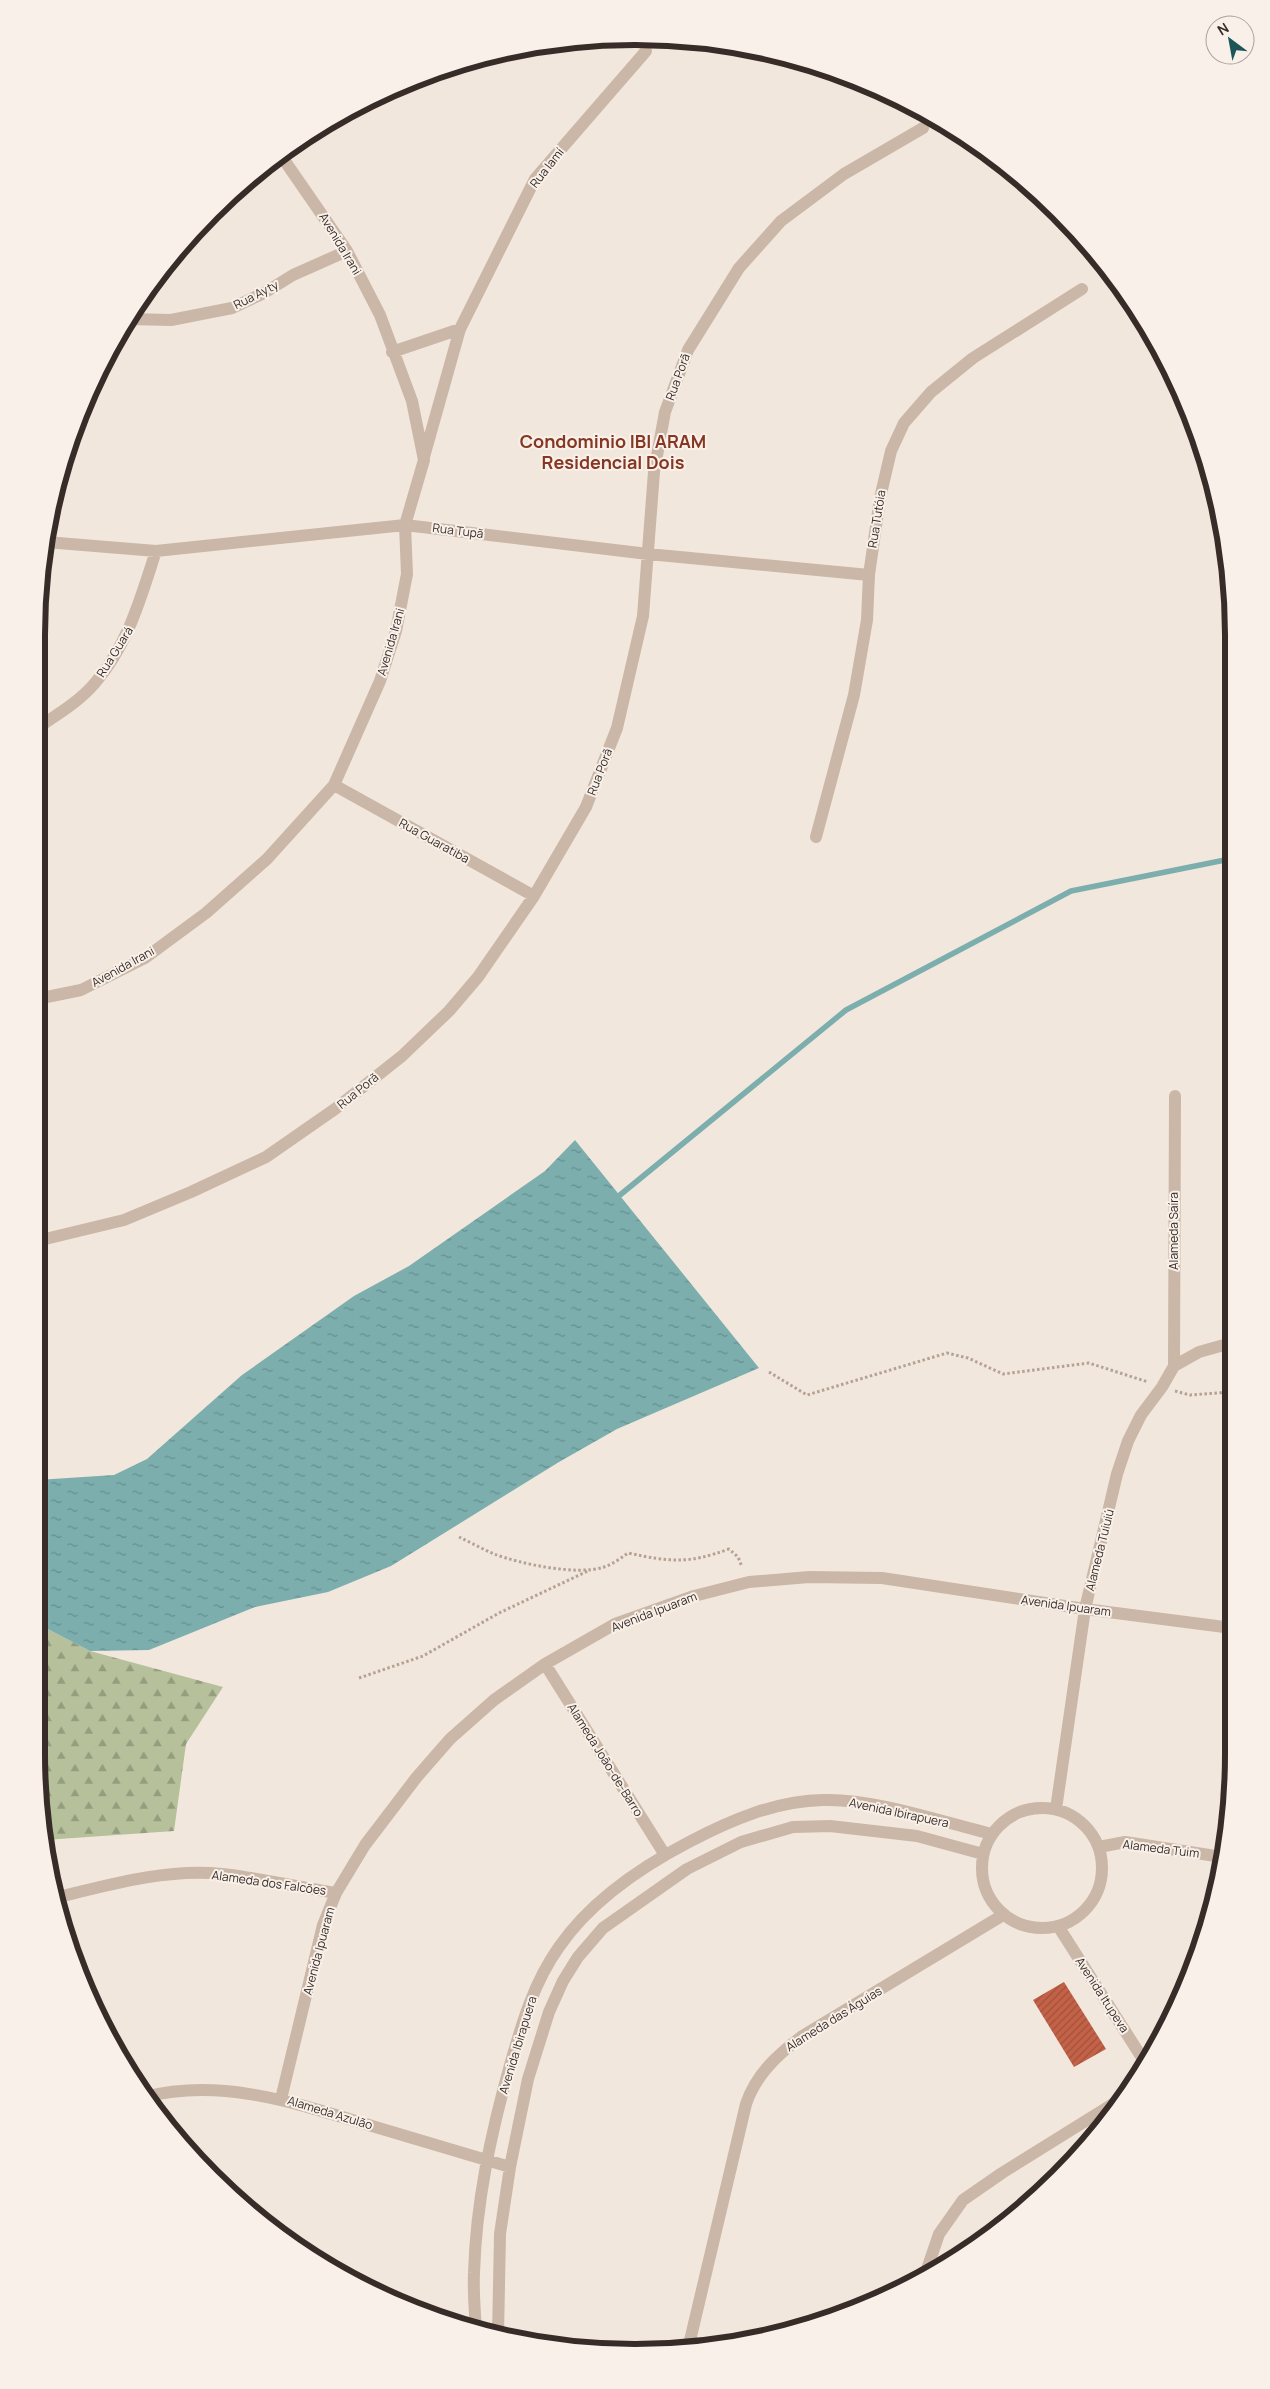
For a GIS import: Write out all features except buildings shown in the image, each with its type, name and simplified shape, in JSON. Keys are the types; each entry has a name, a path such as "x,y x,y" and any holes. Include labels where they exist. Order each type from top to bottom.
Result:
{"street":[{"name":"Rua Iamí","path":"424,460 460,329 535,179 646,51"},
{"name":"Rua Porã","path":"45,1239 124,1220 191,1192 266,1157 328,1114 402,1056 449,1011 478,977 534,896 586,807 617,728 643,616 654,472 665,412 688,350 739,268 781,221 844,174 923,128"},
{"name":"Avenida Irani","path":"45,997 81,990 145,958 206,913 267,858 334,785 380,681 396,631 407,574 405,525 424,460 412,401 392,352 380,315 347,251 285,161"},
{"name":"Rua Ayty","path":"137,319 171,320 232,308 264,293 293,275 347,251"},
{"name":"Rua Tutóia","path":"816,837 854,695 867,620 869,575 880,498 891,451 904,422 931,392 973,358 1082,289"},
{"path":"392,352 460,329"},
{"name":"Rua Tupã","path":"52,543 156,551 405,525 648,554 869,575"},
{"name":"Rua Guará","path":"45,723 95,684 112,660 134,620 156,551"},
{"name":"Rua Guaratiba","path":"334,785 534,896"},
{"name":"Alameda Saíra","path":"1174,1366 1175,1096"},
{"path":"1174,1366 1200,1352 1225,1345"},
{"name":"Alameda Tuiuiú","path":"1056,1809 1085,1610 1122,1457 1141,1416 1162,1387 1174,1366"},
{"name":"Avenida Ipuaram","path":"282,2099 324,1925 336,1893 365,1845 416,1778 450,1739 494,1700 545,1664 615,1624 694,1596 749,1582 809,1577 882,1578 1085,1610 1225,1627"},
{"name":"Alameda João-de-Barro","path":"545,1664 665,1855"},
{"name":"Avenida Ibirapuera","path":"476,2322 474,2274 486,2160 524,2016 535,1989 560,1946 588,1914 606,1897 665,1855 731,1820 783,1805 822,1800 853,1801 992,1834"},
{"path":"1033,1808 1056,1809 1071,1814 1088,1828 1099,1847 1102,1871 1096,1896 1080,1915 1058,1926 1038,1928 1020,1924 1003,1915 989,1898 982,1876 983,1854 992,1834 1003,1822 1017,1812 1033,1808"},
{"name":"Avenida Ibirapuera","path":"498,2328 500,2234 510,2167 528,2079 549,2012 564,1981 578,1957 603,1928 687,1869 741,1842 793,1827 830,1826 917,1836 983,1854"},
{"name":"Alameda Tuim","path":"1099,1847 1125,1842 1216,1856"},
{"name":"Alameda dos Falcões","path":"62,1896 94,1888 170,1875 220,1874 336,1893"},
{"name":"Alameda das Águias","path":"690,2341 746,2104 751,2090 764,2071 775,2057 801,2037 1003,1915"},
{"name":"Avenida Itupeva","path":"1058,1926 1141,2057"},
{"name":"Alameda Azulão","path":"153,2095 217,2089 282,2099 510,2167"},
{"path":"928,2266 939,2234 963,2200 1107,2108"}],"path":[{"path":"769,1372 807,1395 947,1353 968,1358 1003,1374 1089,1363 1190,1396 1225,1393"},
{"path":"458,1537 493,1554 527,1563 590,1570"},
{"path":"359,1678 423,1656 507,1609 590,1570 606,1567 628,1553 661,1560 694,1561 729,1549 738,1557 749,1582"}],"green space":[{"path":"45,1628 90,1651 223,1687 186,1744 174,1831 51,1840 46,1793"}],"water":[{"path":"575,1140 759,1368 617,1429 559,1462 391,1566 328,1592 255,1607 149,1650 90,1651 45,1628 45,1479 114,1475 147,1459 242,1375 354,1296 409,1266 545,1171"}],"waterway":[{"path":"620,1195 846,1010 1071,891 1225,860"}],"district":[{"name":"Condominio IBI ARAM Residencial Dois","path":"613,452"}]}
